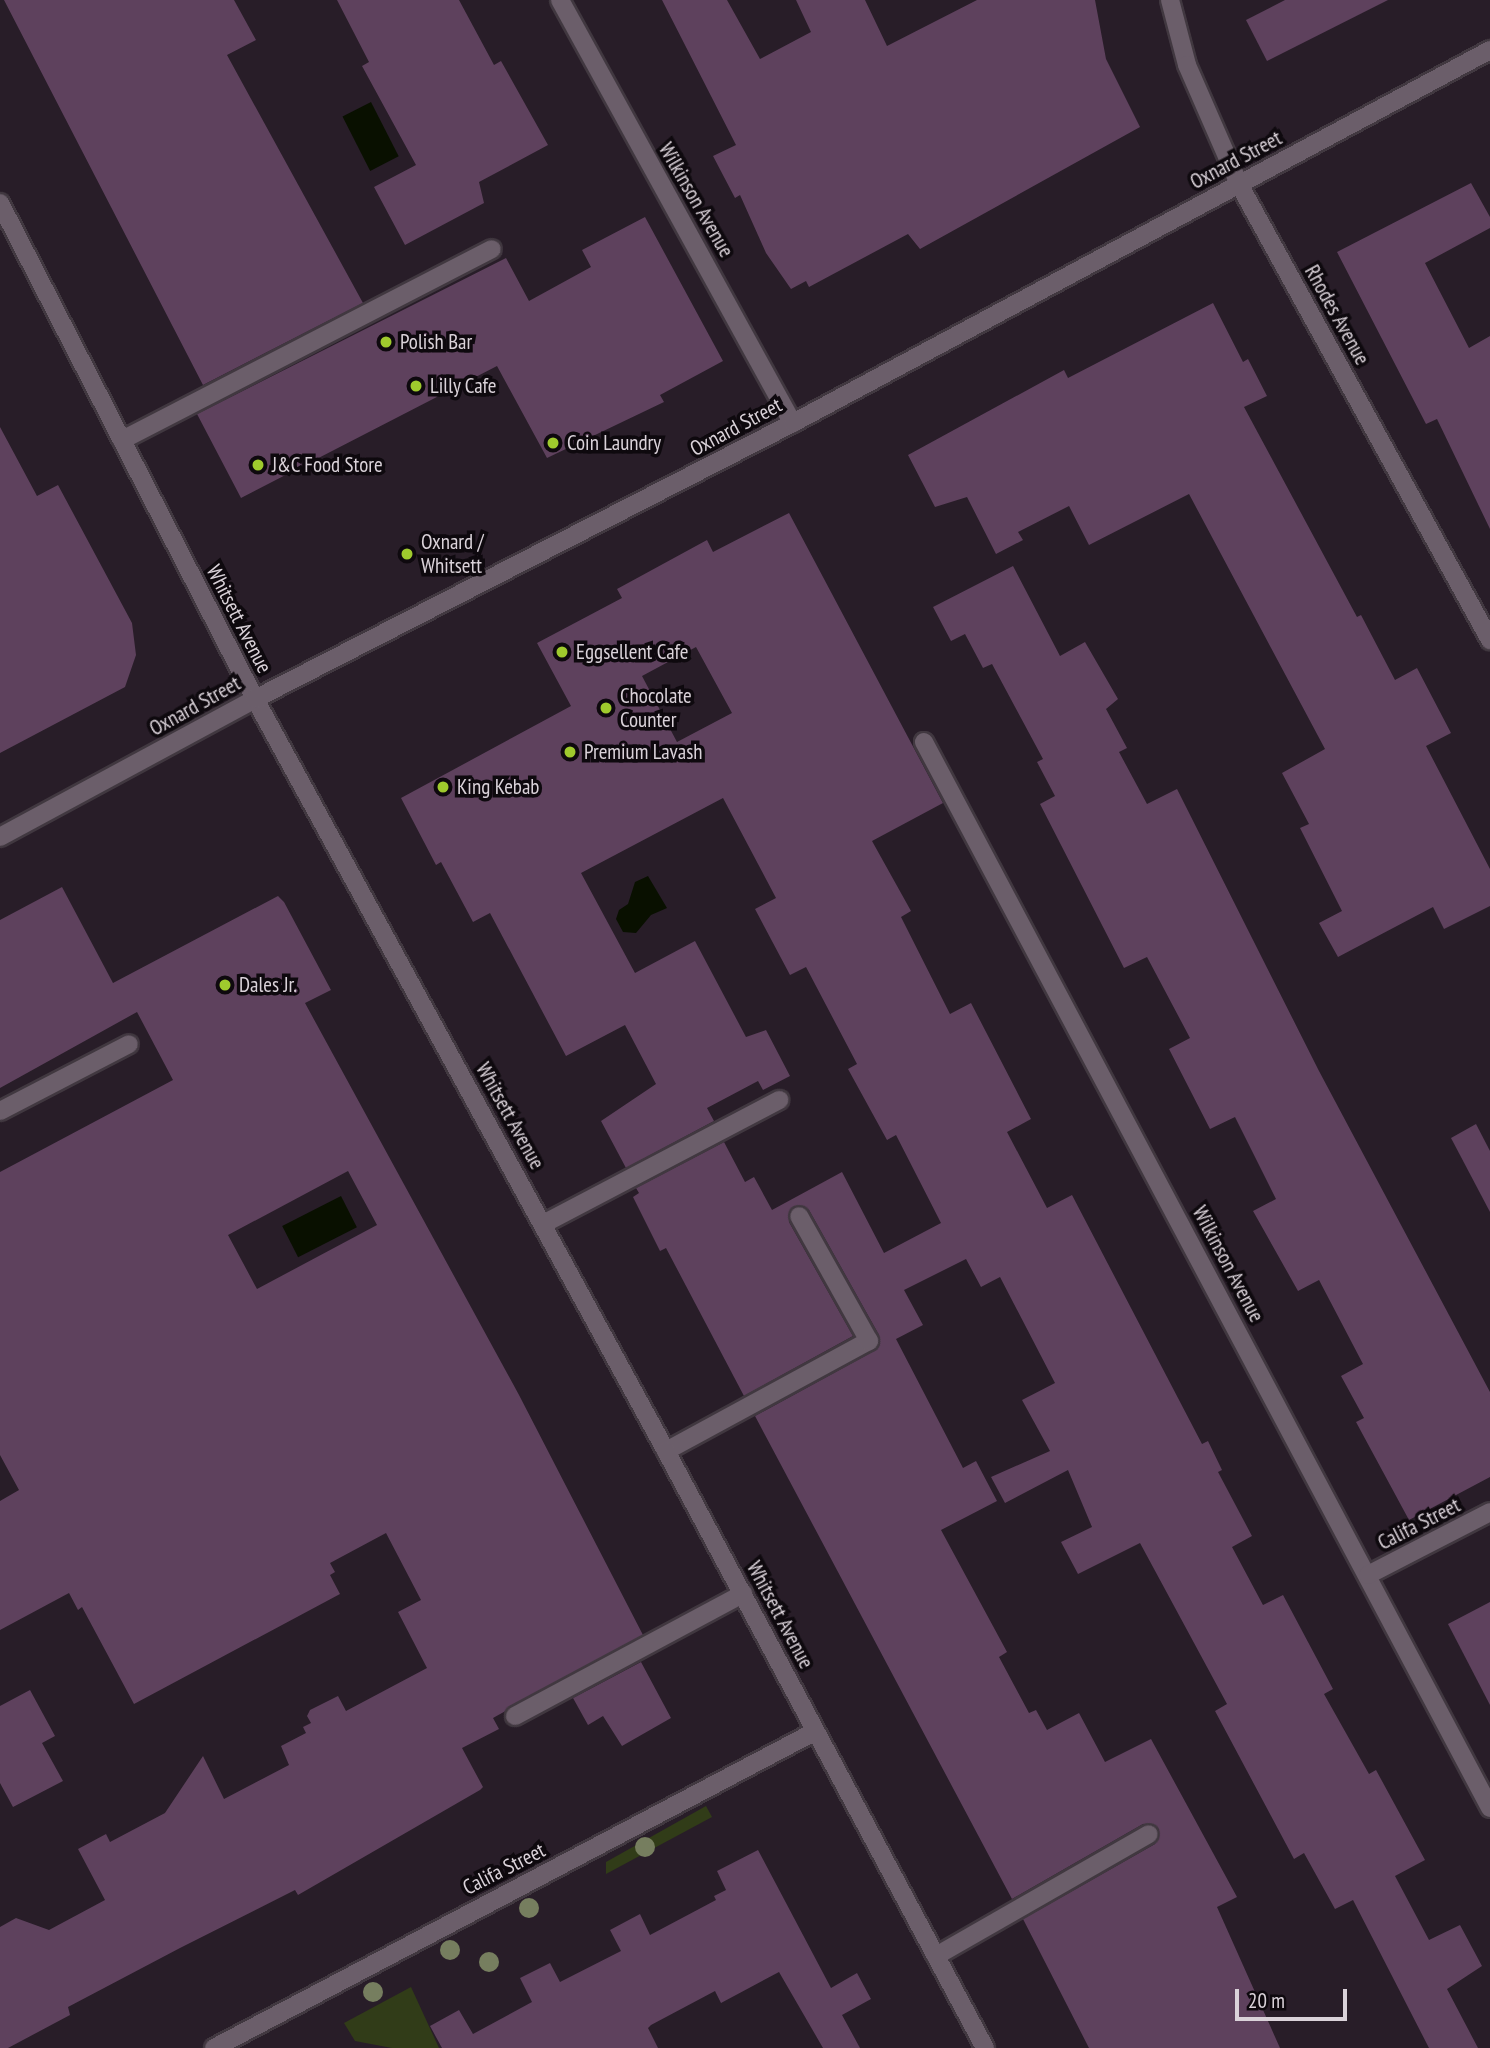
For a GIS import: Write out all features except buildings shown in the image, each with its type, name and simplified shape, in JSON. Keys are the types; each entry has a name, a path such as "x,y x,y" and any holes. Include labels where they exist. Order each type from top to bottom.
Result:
{"main road":[{"name":"Wilkinson Avenue","path":"561,0 793,423"},
{"name":"Rhodes Avenue","path":"1170,0 1187,65 1239,184 1490,640"},
{"name":"Oxnard Street","path":"0,837 255,699 793,423 1490,50"},
{"name":"Whitsett Avenue","path":"0,203 255,699 666,1451 985,2048"},
{"path":"122,440 492,249"},
{"name":"Wilkinson Avenue","path":"924,743 1490,1808"},
{"path":"0,1111 129,1044"},
{"path":"543,1224 779,1100"},
{"path":"666,1451 869,1342 799,1216"},
{"name":"Califa Street","path":"1368,1575 1490,1512"},
{"path":"515,1716 743,1594"},
{"name":"Califa Street","path":"214,2048 816,1731"},
{"path":"936,1956 1149,1834"}],"green space":[{"path":"706,1806 712,1817 606,1874 606,1862"},
{"path":"411,1987 439,2048 392,2048 355,2041 344,2023"}],"shaded area":[{"path":"371,102 399,156 370,171 342,117"},
{"path":"648,876 667,908 651,915 636,933 623,932 616,919 619,910 628,904 635,882"},
{"path":"341,1196 357,1227 298,1257 282,1226"}],"place":[{"name":"Polish Bar","path":"386,342"},
{"name":"Lilly Cafe","path":"416,386"},
{"name":"Coin Laundry","path":"553,443"},
{"name":"J&C Food Store","path":"258,465"},
{"name":"Oxnard / Whitsett","path":"407,554"},
{"name":"Eggsellent Cafe","path":"562,652"},
{"name":"Chocolate Counter","path":"606,708"},
{"name":"Premium Lavash","path":"570,752"},
{"name":"King Kebab","path":"443,787"},
{"name":"Dales Jr.","path":"225,985"}]}
